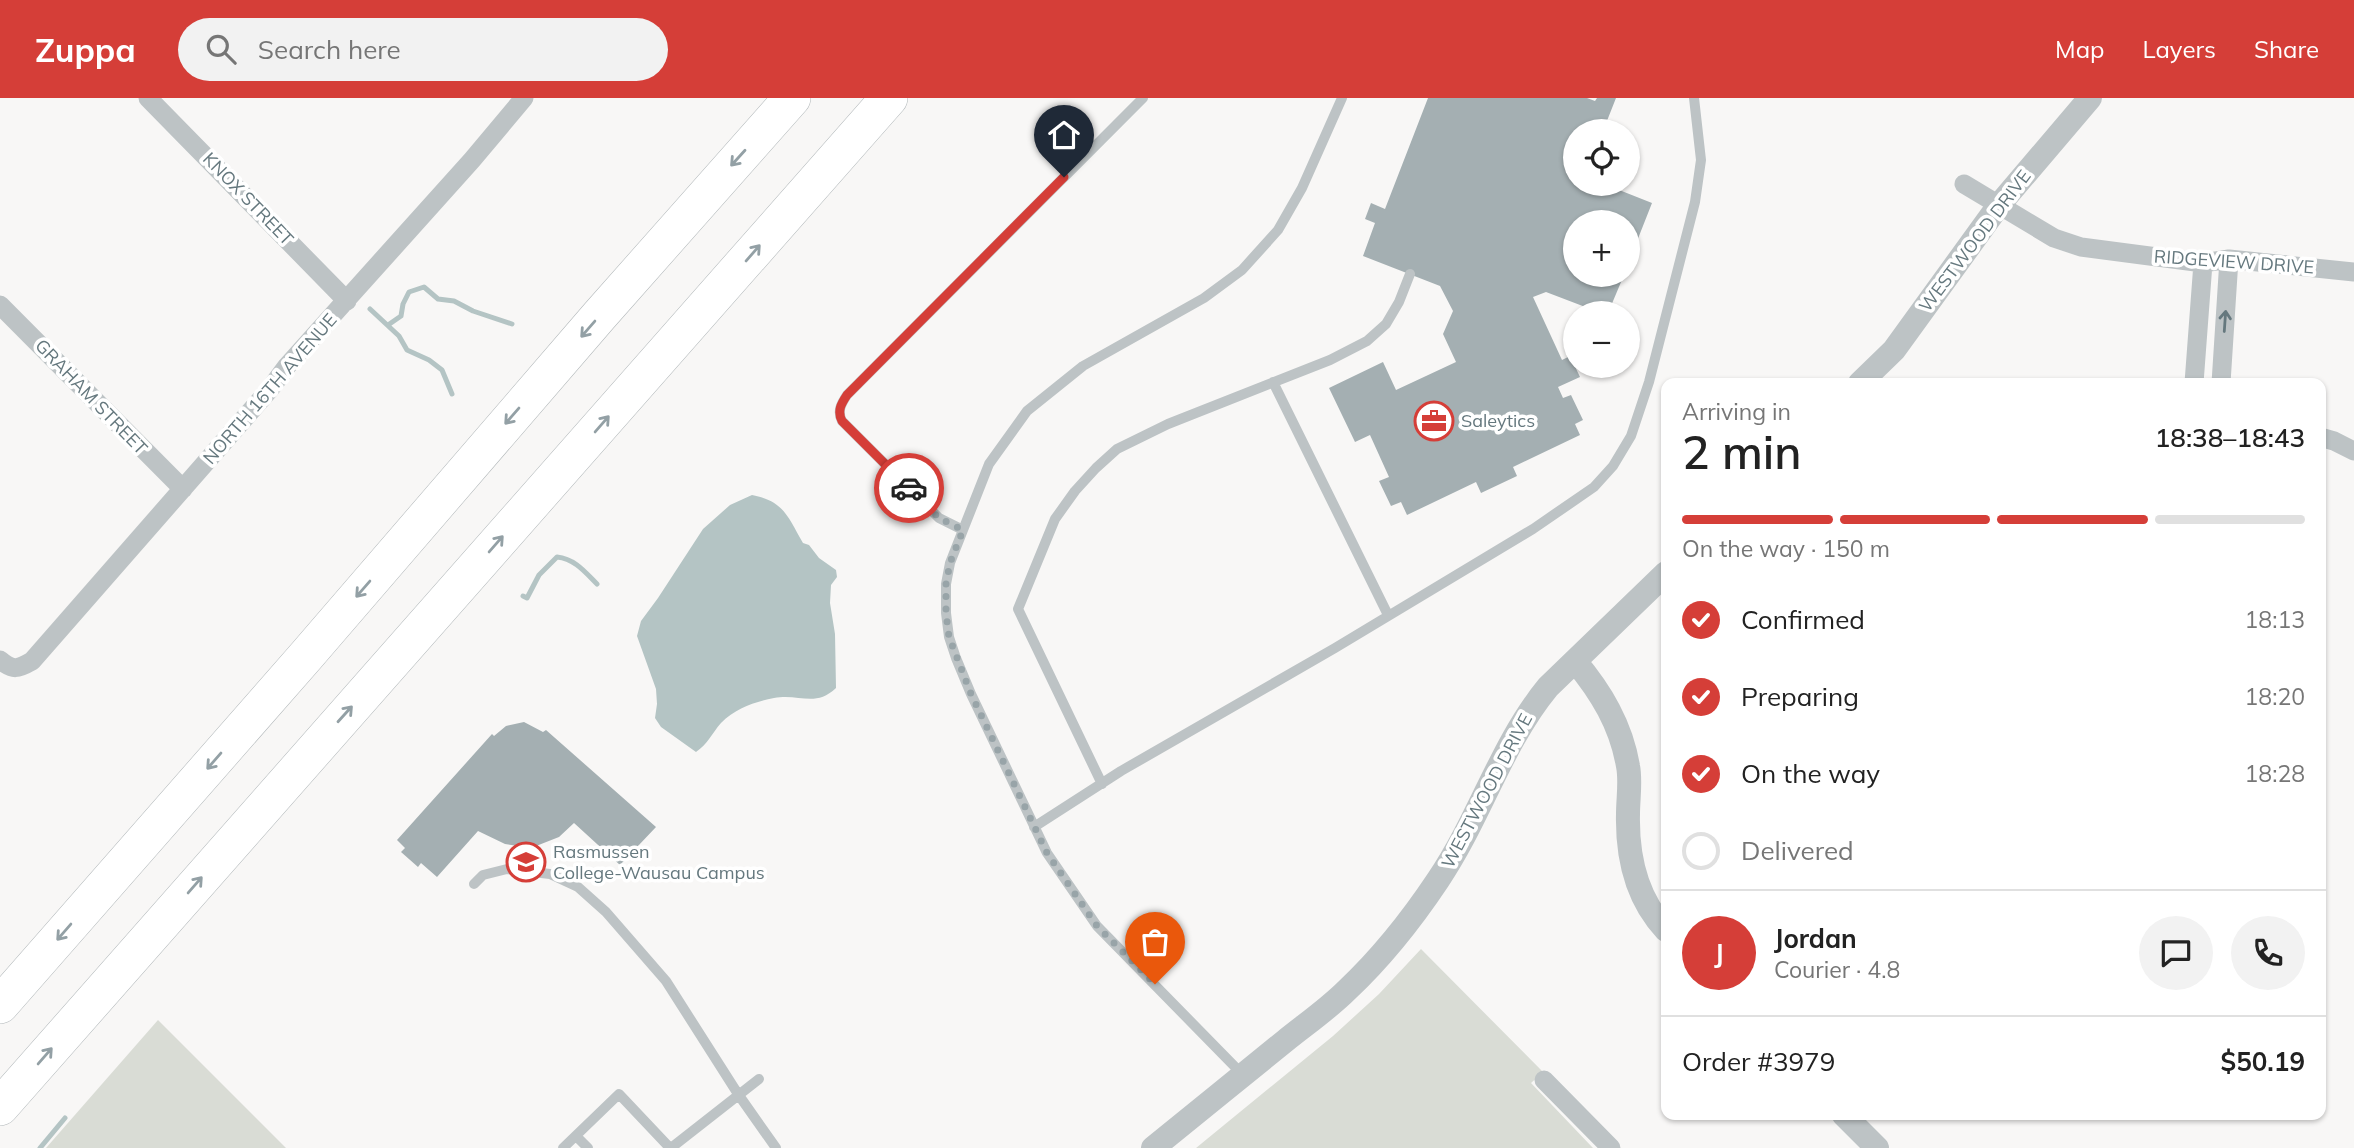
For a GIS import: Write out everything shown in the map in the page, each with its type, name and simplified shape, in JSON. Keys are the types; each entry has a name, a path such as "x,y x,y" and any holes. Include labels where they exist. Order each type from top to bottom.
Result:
{"highway":[{"path":"0,1107 889,98"},
{"path":"828,169 875,134 914,98"},
{"path":"0,1005 306,656 573,345 789,101"}],"street":[{"name":"KNOX STREET","path":"148,98 347,301"},
{"name":"WESTWOOD DRIVE","path":"1865,378 1894,350 1999,205 2090,98"},
{"name":"NORTH 16TH AVENUE","path":"5,664 19,669 32,661 270,389 287,366 347,301 513,102"},
{"name":"RIDGEVIEW DRIVE","path":"1964,184 2054,238 2081,247 2203,263 2229,260 2354,272"},
{"path":"2221,378 2229,260"},
{"path":"2194,378 2203,263"},
{"name":"GRAHAM STREET","path":"0,305 183,489"},
{"path":"2326,439 2354,452"},
{"name":"WESTWOOD DRIVE","path":"1153,1148 1346,991 1398,934 1438,880 1465,836 1523,720 1548,687 1661,578"},
{"path":"1575,661 1592,681 1614,716 1629,767 1628,837 1639,890 1661,922"},
{"path":"1544,1080 1611,1148"},
{"path":"1849,1120 1877,1148"}],"lane":[{"path":"963,530 939,518 842,421 839,414 841,405 847,395 1143,98"},
{"path":"1243,1075 1097,926 1047,853 971,694 949,637 946,584 950,563 989,464 1027,411 1083,366 1204,298 1242,270 1278,230 1302,188 1342,98"},
{"path":"1034,827 1102,783 1533,529 1594,487 1613,466 1631,436 1649,382 1695,202 1701,160 1694,98"},
{"path":"1102,783 1018,609 1055,519 1075,491 1117,449 1168,424 1329,360 1367,341 1386,324 1399,302 1410,274"},
{"path":"1273,382 1388,615"},
{"path":"474,884 483,875 507,869 550,874 578,887 606,912 666,981 776,1148"},
{"path":"563,1148 619,1094 670,1148 759,1079"},
{"path":"576,1136 588,1148"}],"shaded area":[{"path":"752,495 778,506 789,518 803,543 809,545 819,558 836,570 837,577 831,585 830,603 835,634 836,688 814,699 783,697 746,706 721,723 696,752 661,727 655,718 656,689 637,636 641,621 703,529 730,505"},
{"path":"1421,949 1543,1072 1531,1083 1593,1148 1196,1148 1333,1036 1379,994"},
{"path":"158,1020 286,1148 46,1148"}],"building":[{"path":"1428,98 1587,98 1595,101 1597,98 1616,98 1608,119 1563,119 1563,196 1634,196 1652,203 1640,234 1640,210 1563,210 1563,287 1619,287 1613,301 1570,301 1546,292 1533,297 1563,360 1563,378 1578,378 1558,387 1563,398 1571,395 1583,420 1575,424 1580,435 1513,467 1517,476 1481,493 1476,482 1407,515 1401,502 1391,506 1379,481 1389,477 1370,435 1355,442 1329,388 1383,362 1396,390 1456,362 1443,334 1453,311 1440,286 1363,256 1375,223 1365,219 1371,203 1385,209"},
{"path":"524,722 543,732 546,730 656,827 620,865 574,823 559,837 531,848 505,844 478,831 437,877 421,863 418,867 401,852 405,848 397,840 492,734 494,736 506,726"}],"waterway":[{"path":"388,325 401,316 409,292 424,287 438,299 454,301 473,311 512,324"},
{"path":"370,309 399,336 407,350 429,360 442,370 452,394"},
{"path":"523,596 527,598 539,575 557,557 574,563 597,584"},
{"path":"40,1148 65,1118"}],"way so far":[{"path":"909,488 939,518 963,530 950,563 946,584 949,637 971,694 1034,827 1047,853 1097,926 1155,984"}],"place":[{"name":"Saleytics","path":"1434,421"},
{"name":"Rasmussen College-Wausau Campus","path":"526,862"}],"route":[{"path":"909,488 842,421 839,414 841,405 847,395 1064,177"}]}
